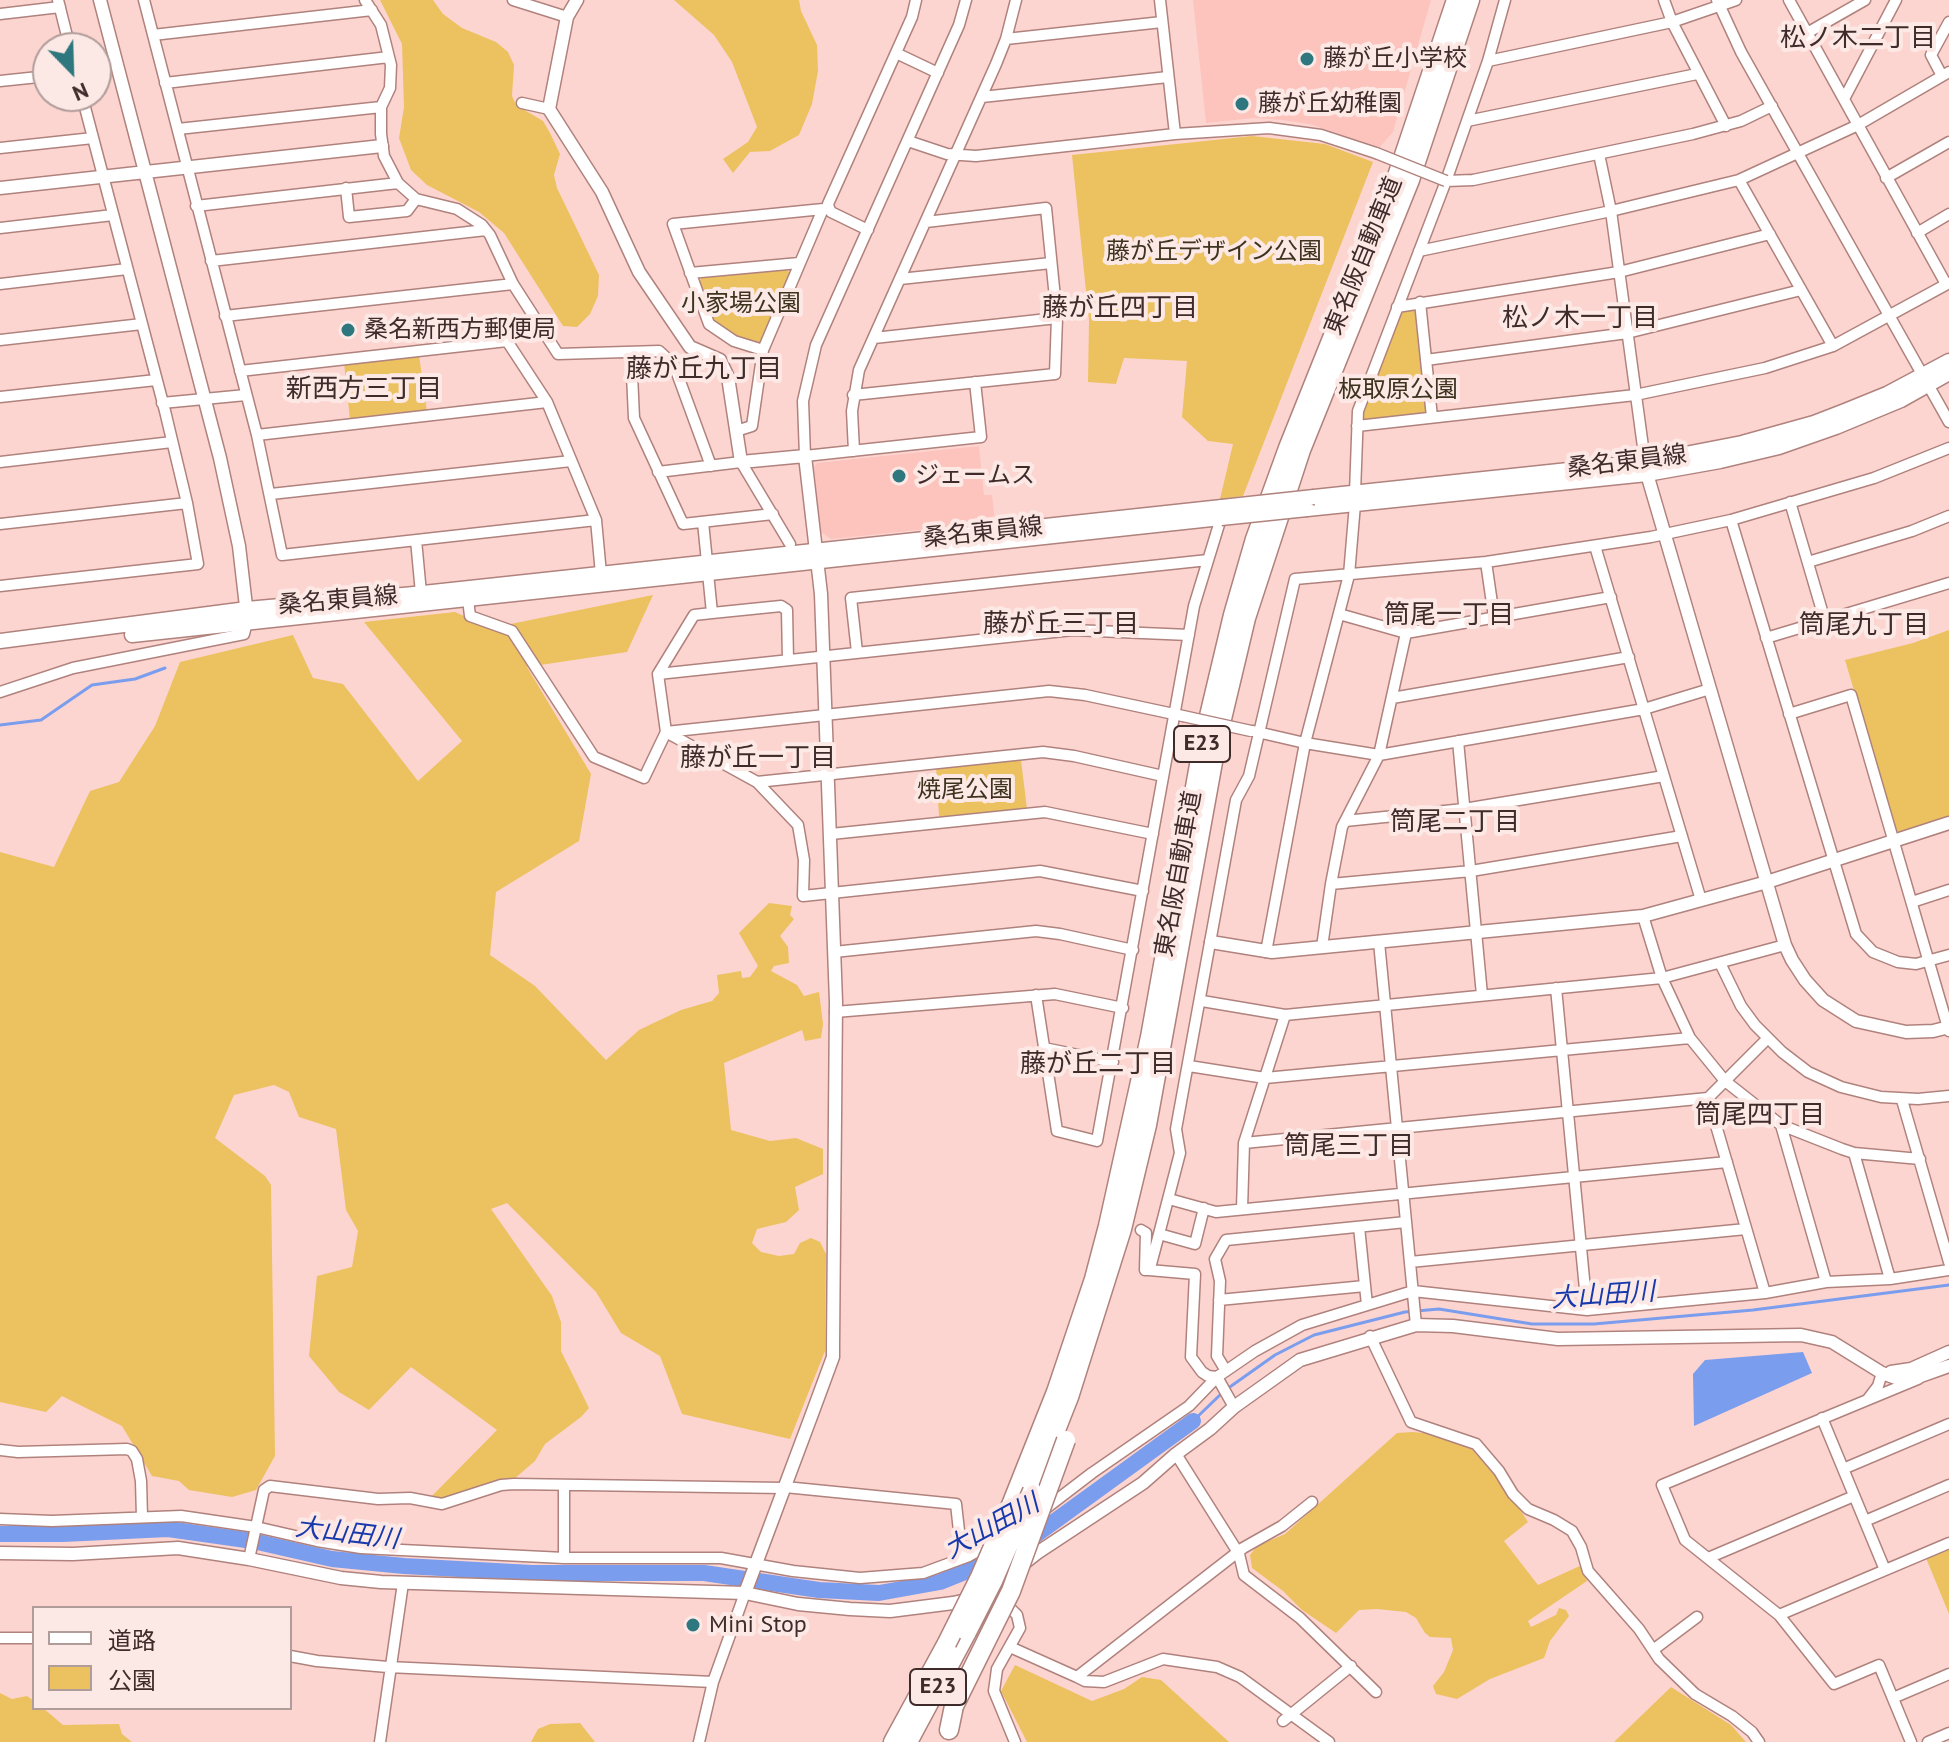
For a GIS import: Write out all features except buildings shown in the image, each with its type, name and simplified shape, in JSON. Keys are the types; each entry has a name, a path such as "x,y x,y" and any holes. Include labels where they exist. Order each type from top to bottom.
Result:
{"highway":[{"name":"東名阪自動車道","path":"893,1742 980,1577 1056,1392 1094,1279 1150,1037 1204,737 1246,570 1288,448 1397,176 1456,0"},
{"name":"東名阪自動車道","path":"908,1742 967,1632 1032,1491 1091,1330 1122,1229 1147,1125 1214,755 1246,618 1301,450 1410,180 1470,0"},
{"path":"949,1730 954,1706 1011,1591 1066,1440 1081,1392 1091,1330"}],"main road":[{"name":"桑名東員線","path":"1927,379 1949,361"},
{"name":"桑名東員線","path":"247,616 331,614 707,568 1646,468 1814,423 1949,373"},
{"name":"桑名東員線","path":"816,557 923,550 1222,513"},
{"name":"桑名東員線","path":"0,651 421,593 601,574 707,568"},
{"path":"0,641 247,616"}],"street":[{"path":"0,692 73,668 244,634 247,616 234,518 100,0"},
{"path":"144,0 257,435 282,555 596,520"},
{"path":"365,0 381,25 389,57 391,77 381,107 382,146 398,183 416,199 464,212 486,230 513,284 558,354 659,351 674,365 711,466"},
{"path":"513,0 567,17"},
{"path":"577,0 567,17 549,109 602,192 639,272 664,310 690,347 720,360 728,377 741,462 790,544"},
{"path":"736,431 752,426 763,350 799,263 896,53 916,0"},
{"path":"699,1742 713,1682 833,1357 833,892 824,655 802,414 810,361 959,25 966,0"},
{"path":"854,451 853,395 859,370 982,97 1006,39 1016,0"},
{"path":"1160,0 1175,134"},
{"path":"1266,952 1305,743 1349,575 1358,411 1446,181 1506,0"},
{"path":"1664,0 1697,74 1726,126"},
{"path":"1488,61 1672,22 1718,3 1736,0"},
{"path":"1357,426 1635,395 1765,368 1833,346 1948,284 1789,0"},
{"path":"1807,33 1865,0"},
{"path":"1844,99 1893,1"},
{"path":"1718,3 1772,106 1949,422"},
{"path":"0,14 59,4 66,32"},
{"path":"153,35 372,10"},
{"path":"1006,39 1162,22"},
{"path":"1419,251 1611,211 1739,180 1858,125 1946,74 1931,55 1949,22"},
{"path":"896,53 938,73"},
{"path":"165,83 389,57"},
{"path":"1467,121 1697,74"},
{"path":"982,97 1168,77"},
{"path":"0,81 32,78"},
{"path":"522,103 549,109"},
{"path":"908,141 939,152 986,156 1175,134 1255,127 1290,129 1334,139 1446,181 1473,180 1726,126 1772,106"},
{"path":"178,129 381,107"},
{"path":"0,586 198,564 172,442 86,112"},
{"path":"0,148 93,138"},
{"path":"1886,178 1949,142"},
{"path":"0,188 382,146"},
{"path":"1599,154 1611,211 1646,468 1785,945 1797,970 1813,989 1835,1009 1856,1021 1906,1032 1949,1028 1851,695 1789,714"},
{"path":"1739,180 1833,346"},
{"path":"196,206 398,183"},
{"path":"346,188 349,217 407,211 416,199"},
{"path":"763,350 734,341 709,324 673,224 826,208 868,230"},
{"path":"853,395 1055,374 1057,318 1046,208 926,222"},
{"path":"1917,233 1949,214"},
{"path":"0,228 113,215"},
{"path":"211,261 486,230"},
{"path":"1397,307 1619,272 1770,234"},
{"path":"690,273 799,263"},
{"path":"900,279 1051,263"},
{"path":"0,284 127,269"},
{"path":"225,316 513,284"},
{"path":"1426,360 1627,333 1801,290"},
{"path":"1420,302 1432,417"},
{"path":"874,338 1057,318"},
{"path":"0,340 142,324"},
{"path":"240,371 507,341 547,402 596,520 601,574"},
{"path":"631,352 634,418 683,524 773,514"},
{"path":"0,397 156,380"},
{"path":"658,472 981,437 975,382"},
{"path":"162,403 246,395"},
{"path":"257,435 547,402"},
{"path":"0,462 172,442"},
{"path":"1149,1270 1180,1153 1176,1129 1202,1001 1236,800 1249,776 1255,732 1295,579 1486,562 1664,534 1731,520 1874,478 1949,448"},
{"path":"271,494 571,461"},
{"path":"1790,502 1825,621"},
{"path":"0,524 187,503"},
{"path":"1036,995 1057,1131 1097,1141 1163,776 1179,715 1194,606 1222,513"},
{"path":"1808,562 1912,531 1949,516"},
{"path":"1731,520 1852,927 1873,952 1888,959 1906,964 1949,955"},
{"path":"703,522 712,613"},
{"path":"416,540 421,593"},
{"path":"1595,546 1701,900"},
{"path":"857,652 851,598 1208,560"},
{"path":"1486,562 1494,617"},
{"path":"1766,638 1949,583"},
{"path":"1339,614 1406,633 1611,597"},
{"path":"468,599 470,616 512,631 594,757 644,778 666,732 658,674 694,615 781,606 787,610 788,660"},
{"path":"658,674 1073,630 1189,635"},
{"path":"1322,947 1331,884 1345,821 1379,755 1406,633"},
{"path":"1392,698 1629,657"},
{"path":"666,732 1049,691 1085,695 1305,743 1379,755 1644,709 1710,689"},
{"path":"666,732 757,782 801,830 803,896 1040,871 1143,891"},
{"path":"1458,741 1482,995"},
{"path":"757,782 1043,752 1163,776"},
{"path":"1345,821 1464,809 1664,776"},
{"path":"831,834 1045,812 1153,834"},
{"path":"1211,942 1266,952 1643,916 1767,882 1949,823"},
{"path":"1331,884 1471,871 1682,836"},
{"path":"1912,902 1949,890"},
{"path":"1643,916 1662,978 1690,1038 1725,1081 1781,1125 1854,1153 1920,1159"},
{"path":"834,952 1036,931 1133,950"},
{"path":"1379,942 1416,1325"},
{"path":"1202,1001 1285,1015 1662,978 1785,945"},
{"path":"1720,963 1741,1006 1767,1039 1794,1062 1828,1082 1857,1092 1902,1100 1949,1096"},
{"path":"1556,988 1587,1310"},
{"path":"835,1012 1055,994 1123,1008"},
{"path":"1242,1209 1244,1143 1285,1015"},
{"path":"1189,1066 1265,1078 1690,1038"},
{"path":"1244,1143 1708,1098 1767,1039"},
{"path":"1044,1048 1113,1062"},
{"path":"1708,1098 1765,1293"},
{"path":"1902,1100 1949,1262"},
{"path":"1781,1125 1826,1282"},
{"path":"1854,1153 1890,1279"},
{"path":"1169,1199 1216,1212 1727,1162"},
{"path":"1159,1234 1195,1244 1204,1208"},
{"path":"1234,1407 1217,1356 1220,1281 1215,1259 1226,1240 1406,1222"},
{"path":"1359,1227 1367,1305"},
{"path":"1410,1262 1746,1229"},
{"path":"1141,1230 1146,1233 1145,1270 1195,1274 1191,1357 1208,1376 1222,1374"},
{"path":"0,1519 52,1521 181,1516 256,1527 340,1546 564,1558 721,1558 755,1566 860,1578 923,1573 962,1558 1006,1535 1189,1406 1222,1374 1255,1351 1302,1325 1367,1305 1413,1295 1587,1310 1765,1293 1826,1282 1890,1279 1949,1270"},
{"path":"1219,1300 1365,1286"},
{"path":"0,1553 73,1554 178,1548 341,1578 403,1583 745,1592 798,1604 890,1611 953,1603 982,1595 1037,1553 1143,1483 1234,1407 1300,1360 1370,1336 1416,1325 1453,1326 1571,1340 1801,1335 1832,1342 1879,1371 1904,1379 1930,1374"},
{"path":"1370,1336 1411,1422 1476,1444 1528,1509 1572,1531 1581,1547 1588,1571 1639,1629 1659,1659 1695,1694 1732,1716 1759,1742"},
{"path":"1879,1371 1902,1371 1949,1352"},
{"path":"1911,1742 1879,1665 1834,1684 1779,1615 1685,1540 1662,1485 1949,1366"},
{"path":"1867,1401 1878,1386 1879,1371"},
{"path":"1822,1418 1885,1570"},
{"path":"1843,1469 1949,1424"},
{"path":"0,1450 132,1451 137,1459 141,1481 142,1517"},
{"path":"1176,1454 1239,1554 1244,1575 1279,1601 1376,1692"},
{"path":"249,1559 264,1490 270,1486 378,1499 410,1498 442,1504 501,1485 784,1487 956,1504 962,1558"},
{"path":"1865,1521 1949,1485"},
{"path":"564,1486 564,1558"},
{"path":"1708,1558 1854,1496"},
{"path":"1077,1677 1312,1502"},
{"path":"1779,1615 1949,1543"},
{"path":"380,1742 403,1583"},
{"path":"982,1595 1010,1608 1017,1615 1020,1628 997,1669 994,1691 1015,1742"},
{"path":"1653,1650 1697,1617"},
{"path":"0,1638 32,1638"},
{"path":"1010,1647 1085,1681 1104,1682 1163,1659 1217,1667 1240,1677 1287,1718 1329,1742"},
{"path":"292,1656 392,1667 713,1682"},
{"path":"1287,1718 1351,1666"},
{"path":"1893,1698 1949,1674"},
{"path":"1928,1742 1949,1733"}],"shaded area":[{"name":"藤が丘小学校","path":"1193,0 1431,0 1393,132 1380,147 1309,124 1282,120 1254,118 1206,123"},
{"path":"979,446 984,495 992,495 995,522 831,539 821,532 814,467 817,463"}],"green space":[{"path":"380,0 433,0 443,14 462,28 496,42 508,52 514,65 512,96 516,105 543,121 550,133 560,154 554,175 557,188 599,275 598,296 590,314 577,327 563,326 504,233 479,212 427,185 411,170 399,138 404,107 402,44"},
{"path":"674,0 799,0 817,45 818,71 812,104 799,135 770,151 750,152 733,173 723,159 748,142 757,127 732,62 714,35"},
{"name":"藤が丘デザイン公園","path":"1252,136 1325,144 1373,162 1243,496 1220,499 1233,444 1208,441 1182,417 1187,361 1124,358 1116,384 1088,382 1089,320 1072,155"},
{"name":"小家場公園","path":"786,269 790,273 763,343 736,337 713,322 697,283 703,277"},
{"name":"板取原公園","path":"1416,309 1428,410 1425,414 1363,421 1360,416 1399,311"},
{"path":"419,355 427,412 350,420 344,363"},
{"path":"653,595 627,652 527,667 591,774 579,841 496,892 490,955 535,986 606,1060 639,1030 681,1010 712,1001 719,993 717,975 741,971 742,978 750,977 758,966 739,933 769,903 792,906 790,915 794,919 780,936 788,947 789,963 774,966 771,971 797,985 804,996 819,992 823,1024 821,1038 805,1041 802,1030 724,1063 731,1130 770,1141 796,1138 823,1149 823,1174 795,1187 799,1210 786,1222 757,1229 752,1243 761,1252 779,1256 794,1254 800,1243 811,1238 820,1242 826,1254 825,1351 790,1439 682,1414 660,1356 621,1333 596,1292 507,1203 491,1209 552,1296 561,1322 561,1351 589,1408 545,1444 535,1461 514,1479 441,1501 430,1498 497,1430 411,1367 369,1410 339,1392 309,1356 317,1276 352,1267 358,1231 346,1210 336,1129 299,1117 289,1092 274,1085 234,1095 215,1138 265,1176 271,1185 275,1456 256,1490 232,1497 189,1490 179,1481 152,1476 122,1426 62,1396 46,1412 0,1402 0,852 54,867 90,791 119,782 155,726 180,662 293,635 313,678 343,684 418,781 462,741 364,622 455,612 491,628"},
{"path":"1949,630 1949,816 1900,832 1895,830 1845,660 1913,643"},
{"name":"焼尾公園","path":"1019,758 1027,809 939,816 936,767"},
{"path":"1397,1433 1433,1434 1468,1445 1502,1482 1528,1522 1504,1541 1538,1585 1582,1565 1587,1581 1528,1621 1531,1627 1556,1615 1559,1608 1566,1610 1569,1616 1550,1641 1544,1658 1490,1679 1457,1699 1436,1694 1433,1686 1444,1672 1453,1650 1451,1638 1430,1637 1416,1618 1406,1612 1377,1609 1359,1610 1336,1633 1302,1610 1252,1568 1250,1555 1257,1546 1285,1534"},
{"path":"1949,1548 1949,1614 1926,1558"},
{"path":"1015,1665 1092,1701 1124,1689 1142,1677 1161,1680 1229,1742 1027,1742 1001,1691"},
{"path":"1671,1687 1731,1725 1746,1742 1614,1742"},
{"path":"0,1693 12,1699 27,1696 32,1700 32,1710 45,1710 63,1725 119,1724 122,1734 132,1742 0,1742"},
{"path":"580,1723 595,1742 531,1742 538,1729 550,1724"}],"water":[{"path":"1803,1352 1812,1373 1694,1426 1693,1374 1705,1360"}],"waterway":[{"path":"0,725 41,720 92,685 135,679 165,668"},
{"name":"大山田川","path":"1227,1389 1275,1355 1314,1335 1405,1312 1439,1309 1532,1324 1594,1324 1753,1310 1949,1285"},
{"name":"大山田川","path":"1193,1421 1221,1394"},
{"name":"大山田川","path":"1026,1542 1193,1421"},
{"name":"大山田川","path":"0,1534 168,1529 253,1541 332,1559 404,1566 532,1573 704,1573 819,1590 879,1593 940,1582 992,1561"}],"place":[{"name":"藤が丘小学校","path":"1307,59"},
{"name":"藤が丘幼稚園","path":"1242,104"},
{"name":"桑名新西方郵便局","path":"348,330"},
{"name":"ジェームス","path":"899,476"},
{"name":"Mini Stop","path":"693,1625"}],"district":[{"name":"松ノ木二丁目","path":"1858,39"},
{"name":"藤が丘四丁目","path":"1120,309"},
{"name":"松ノ木一丁目","path":"1580,319"},
{"name":"藤が丘九丁目","path":"704,370"},
{"name":"新西方三丁目","path":"364,390"},
{"name":"筒尾一丁目","path":"1449,616"},
{"name":"藤が丘三丁目","path":"1061,625"},
{"name":"筒尾九丁目","path":"1864,626"},
{"name":"藤が丘一丁目","path":"758,759"},
{"name":"筒尾二丁目","path":"1455,823"},
{"name":"藤が丘二丁目","path":"1098,1065"},
{"name":"筒尾四丁目","path":"1760,1116"},
{"name":"筒尾三丁目","path":"1349,1147"}]}
